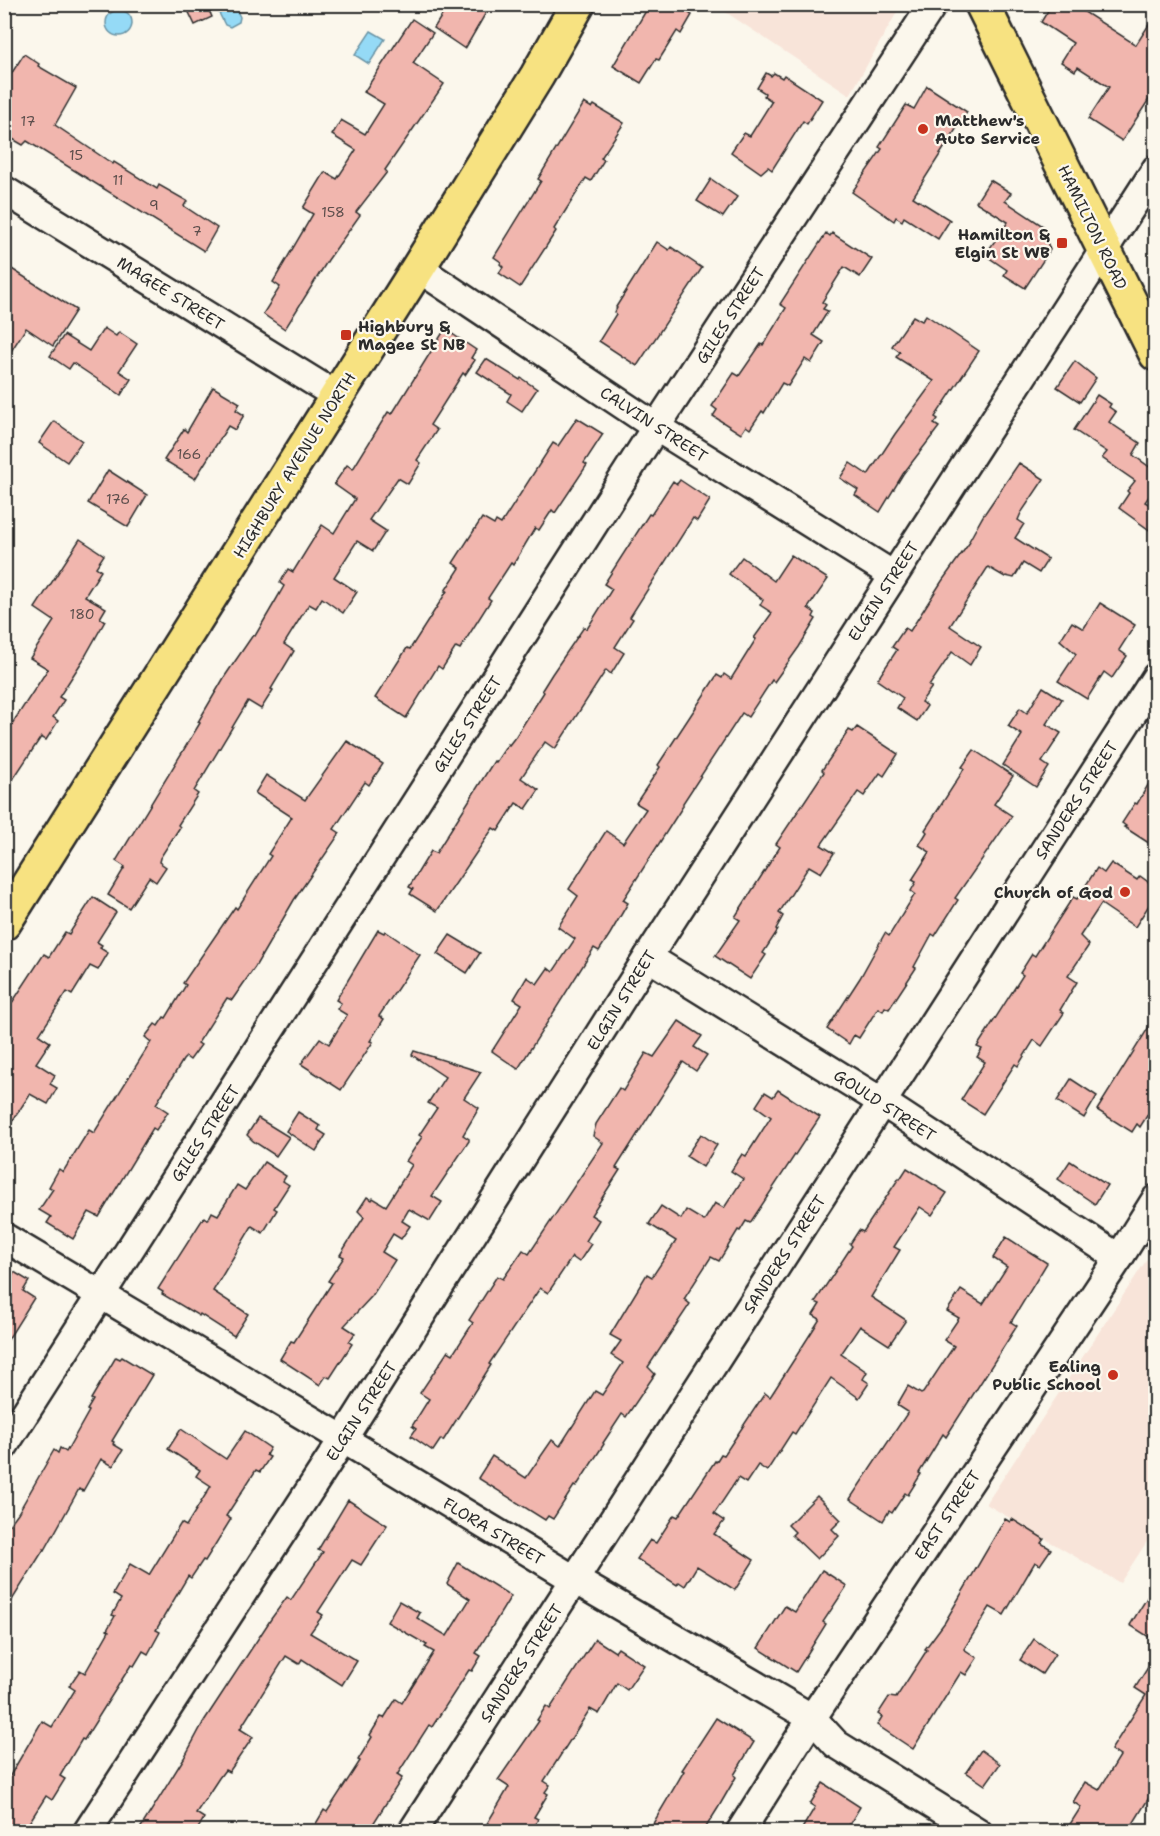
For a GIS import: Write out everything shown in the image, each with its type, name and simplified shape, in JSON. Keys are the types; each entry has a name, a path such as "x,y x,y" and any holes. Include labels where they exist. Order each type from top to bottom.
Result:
{"main road":[{"name":"HIGHBURY AVENUE NORTH","path":"4,923 418,268 537,76 578,4"},
{"name":"HAMILTON ROAD","path":"982,4 1155,354"}],"street":[{"name":"GILES STREET","path":"4,1446 656,427 933,4"},
{"name":"ELGIN STREET","path":"87,1832 343,1439 648,957 1155,169"},
{"name":"MAGEE STREET","path":"4,190 337,396"},
{"name":"CALVIN STREET","path":"418,268 656,427 893,575"},
{"name":"SANDERS STREET","path":"412,1832 1155,676"},
{"name":"GOULD STREET","path":"648,957 882,1102 1119,1257"},
{"name":"EAST STREET","path":"740,1832 812,1718 1119,1257 1155,1199"},
{"name":"FLORA STREET","path":"4,1237 575,1580 812,1718 836,1744 978,1832"}],"shaded area":[{"path":"715,5 901,5 850,95"},
{"name":"Ealing Public School","path":"1155,1247 1155,1529 1120,1583 986,1504"}],"water":[{"path":"215,5 234,5 240,17 239,22 230,27 225,25"},
{"path":"119,10 128,14 132,23 128,32 119,36 110,32 106,23 110,14"},
{"path":"371,31 385,39 369,64 355,55"}],"building":[{"path":"185,4 206,4 212,17 195,25"},
{"path":"449,4 491,4 465,49 434,28"},
{"path":"650,4 675,4 692,15 681,34 677,31 641,83 613,66"},
{"path":"1052,4 1072,4 1136,45 1155,15 1155,90 1122,141 1088,119 1109,87 1078,67 1075,71 1061,62 1073,43 1041,22"},
{"path":"412,19 433,33 413,63 444,84 385,170 387,172 356,212 360,215 328,260 285,329 263,314 280,287 273,282 313,214 303,208 325,172 337,179 356,150 332,135 341,120 365,134 384,104 364,92"},
{"path":"24,54 39,64 38,66 76,88 55,125 113,164 114,162 157,189 159,185 187,201 184,206 217,228 204,251 27,141 23,145 4,134 4,85"},
{"path":"766,73 771,76 774,73 782,78 784,75 822,100 807,124 803,121 772,170 768,167 761,173 731,152 744,133 750,136 772,101 757,88"},
{"path":"927,86 967,112 913,197 950,220 938,239 904,217 902,221 896,217 894,221 852,192 882,149 879,147 906,105 914,109"},
{"path":"584,103 592,108 594,105 624,123 601,158 604,160 591,181 586,178 520,287 499,273 503,267 501,262 494,257 541,181 538,179"},
{"path":"711,179 737,197 723,217 697,201"},
{"path":"990,180 1011,193 1005,201 1043,226 1050,250 1025,288 1004,275 1007,270 985,255 1008,222 976,202"},
{"path":"826,233 830,236 832,233 872,259 860,277 844,267 822,302 826,305 823,309 828,311 813,335 824,342 811,363 805,359 788,386 782,383 764,413 762,411 750,429 746,426 741,434 713,416 717,410 712,406 734,373 739,376 761,344 763,345 786,308 780,304"},
{"path":"657,242 669,250 671,247 702,268 637,366 599,341 616,314 616,307"},
{"path":"4,264 76,310 53,346 26,328 4,362"},
{"path":"926,315 979,351 935,417 938,419 934,424 939,427 903,474 880,512 855,495 858,490 840,478 850,463 868,475 934,381 896,357 900,352 892,346 913,316 922,321"},
{"path":"104,328 116,336 119,332 137,344 119,371 131,379 121,395 73,363 69,369 50,356 64,335 89,351"},
{"path":"445,329 476,350 471,358 475,360 465,375 463,373 430,425 437,430 417,460 421,463 408,484 398,478 369,520 386,531 373,551 357,541 334,577 357,592 343,613 322,598 316,608 309,604 284,644 294,651 271,689 273,690 261,709 248,701 194,791 198,794 160,858 159,862 166,867 156,882 149,877 129,908 108,895 125,867 116,861 200,723 198,722 225,676 253,635 255,636 284,586 280,583 288,569 293,572 322,525 334,533 355,499 334,484 347,465 353,469 388,412 392,414"},
{"path":"486,359 537,389 522,411 507,401 511,394 477,372"},
{"path":"1075,361 1096,378 1080,402 1057,387"},
{"path":"213,387 240,403 236,410 244,415 235,430 228,426 195,479 164,460 184,429 187,432"},
{"path":"1097,395 1111,404 1109,407 1116,412 1109,422 1140,443 1133,455 1155,471 1155,488 1145,502 1155,508 1155,534 1119,508 1135,481 1102,458 1107,452 1074,430"},
{"path":"577,418 603,434 584,463 587,465 555,513 552,510 539,530 535,528 513,565 511,563 488,598 491,600 460,649 456,647 442,669 438,666 406,718 375,698 447,591 445,591 460,568 453,563 482,518 494,525 496,521 501,524 553,443 558,446"},
{"path":"54,421 82,441 67,462 39,443"},
{"path":"1019,463 1044,479 1021,513 1018,520 1024,524 1015,538 1048,559 1039,573 1023,563 1014,578 1005,577 988,567 950,626 981,647 970,665 952,652 929,686 932,687 921,702 927,706 917,721 897,708 903,698 877,680 897,650 892,647 905,628 910,631 970,542 983,516"},
{"path":"108,470 147,495 128,527 88,503"},
{"path":"680,480 710,500 697,521 693,518 630,617 633,619 615,647 624,653 611,674 606,670 555,749 545,742 521,778 539,790 526,809 516,803 498,831 493,828 437,911 410,894 413,889 409,887 431,851 436,853 494,761 496,762 516,736 544,692 542,690 584,627 587,629 612,589 604,584 649,514 651,515 673,481 677,484"},
{"path":"80,539 104,555 96,567 101,571 85,596 106,608 100,618 105,621 59,697 64,700 53,717 58,721 46,740 41,737 4,793 4,736 48,669 30,658 54,621 35,608"},
{"path":"791,555 828,579 808,608 815,613 813,617 816,619 799,647 774,682 772,680 748,717 742,713 623,900 628,903 610,934 599,951 594,948 518,1069 492,1051 522,1004 514,999 527,977 537,984 548,968 553,972 575,939 558,927 578,896 569,889 606,831 623,843 646,809 636,803 660,767 658,765 717,675 722,678 724,674 731,679 756,639 754,638 772,613 760,605 763,600 729,574 742,557 774,581"},
{"path":"1100,603 1135,625 1119,650 1127,656 1112,678 1104,672 1087,699 1058,681 1076,654 1060,640 1072,622 1084,628"},
{"path":"1043,687 1062,699 1046,724 1061,733 1042,762 1049,767 1036,787 1003,765 1022,735 1008,726 1020,708 1027,713"},
{"path":"857,727 898,754 884,776 880,773 864,796 858,792 821,845 834,853 821,873 809,866 779,913 783,916 776,929 778,930 763,953 766,955 750,979 715,956 740,920 735,917 780,847 776,844 849,730 853,732"},
{"path":"347,741 383,764 369,785 365,782 334,829 340,833 294,900 255,967 232,1000 227,998 198,1043 201,1045 190,1060 186,1057 183,1060 156,1104 168,1112 156,1130 153,1128 99,1217 89,1212 73,1239 47,1223 51,1217 39,1210 53,1189 49,1187 59,1169 63,1172 89,1130 94,1133 151,1042 145,1037 155,1024 158,1026 164,1017 166,1018 186,985 183,983 235,907 237,909 271,856 268,854 292,817 255,793 266,775 305,800"},
{"path":"974,750 1013,776 994,804 1012,816 955,898 958,900 935,936 932,934 914,967 916,968 889,1009 885,1007 883,1011 878,1008 859,1038 854,1035 849,1044 827,1029 860,978 885,933 889,936 915,894 911,891 916,882 912,880 930,852 919,845 927,832 925,830"},
{"path":"1155,773 1155,847 1124,827 1126,826 1122,823 1135,803 1137,804"},
{"path":"1111,863 1137,880 1140,876 1155,887 1155,896 1135,927 1101,904 1080,936 1089,945 1068,976 1077,982 1060,1010 1064,1013 1042,1046 1034,1040 1018,1066 1015,1064 983,1114 961,1100 985,1062 977,1057 982,1049 977,1047 1023,975 1020,973 1032,954 1035,956 1073,897 1077,899 1097,868 1104,873"},
{"path":"93,897 116,912 97,942 102,945 100,948 108,953 98,970 90,966 72,995 67,992 39,1035 50,1042 36,1063 55,1075 50,1084 57,1088 48,1104 30,1094 4,1134 4,1015 44,954 49,957 65,932 69,934"},
{"path":"378,930 384,933 385,931 420,955 379,1016 384,1019 370,1041 373,1042 341,1090 301,1064 320,1038 329,1044 347,1015 337,1009 341,1003 336,1000"},
{"path":"450,935 480,953 467,973 437,954"},
{"path":"1155,1017 1155,1103 1140,1127 1137,1124 1132,1132 1097,1110"},
{"path":"679,1021 702,1036 694,1047 707,1055 696,1071 683,1062 616,1168 620,1170 591,1215 599,1220 586,1241 591,1244 579,1262 572,1257 548,1293 540,1288 489,1364 491,1365 443,1441 441,1439 433,1451 411,1436 416,1429 412,1426 429,1399 420,1393 448,1351 453,1354 473,1323 469,1320 497,1276 503,1279 523,1250 529,1254 603,1143 593,1136 596,1124 619,1088 623,1091 646,1053 654,1057"},
{"path":"414,1051 481,1072 464,1098 479,1108 463,1135 469,1141 432,1196 442,1202 430,1221 409,1209 402,1221 410,1226 401,1239 393,1234 382,1252 395,1260 372,1296 344,1326 355,1333 349,1342 352,1344 330,1378 326,1376 320,1385 280,1359 291,1341 294,1342 332,1283 328,1281 344,1257 340,1255 364,1217 358,1211 367,1197 386,1206 412,1165 406,1161 422,1137 419,1135 437,1108 428,1103 445,1077 412,1055"},
{"path":"1071,1079 1097,1096 1084,1118 1057,1101"},
{"path":"778,1090 820,1117 750,1223 746,1221 740,1231 738,1230 719,1261 711,1257 684,1299 690,1304 648,1367 655,1374 626,1417 622,1414 553,1519 548,1516 545,1520 478,1478 492,1456 526,1478 552,1440 560,1446 595,1391 602,1395 623,1363 611,1355 621,1341 610,1335 647,1274 652,1277 676,1241 649,1224 661,1206 681,1219 686,1210 704,1221 715,1203 724,1208 743,1179 731,1171 742,1154 746,1156 771,1117 756,1106 765,1092 773,1097"},
{"path":"298,1112 320,1126 318,1130 326,1135 316,1151 286,1131"},
{"path":"258,1118 289,1137 276,1156 247,1135"},
{"path":"701,1134 717,1145 703,1167 686,1156"},
{"path":"1070,1161 1107,1185 1095,1204 1058,1179"},
{"path":"264,1162 286,1176 283,1181 289,1185 274,1208 277,1210 263,1233 252,1226 213,1291 248,1314 234,1336 200,1314 199,1316 162,1294 163,1292 158,1289 204,1217 208,1220 212,1212 218,1215 237,1185 245,1190"},
{"path":"907,1168 947,1193 932,1215 920,1207 894,1247 900,1250 871,1297 906,1320 889,1345 860,1326 841,1354 867,1372 863,1379 869,1383 859,1398 831,1378 795,1434 792,1432 767,1471 758,1465 746,1483 738,1478 714,1514 724,1521 714,1534 754,1560 735,1590 697,1566 685,1586 679,1582 677,1585 637,1559 650,1540 656,1543 674,1515 678,1517 715,1461 721,1454 724,1455 765,1393 770,1397 820,1319 813,1315 820,1304 815,1302 852,1246 850,1244 859,1230 863,1232"},
{"path":"1006,1237 1047,1263 1011,1322 1017,1326 946,1437 943,1434 908,1495 905,1493 892,1513 889,1511 883,1521 850,1499 908,1412 897,1405 908,1386 923,1393 954,1346 944,1340 959,1318 947,1311 961,1290 983,1304 1007,1267 993,1258"},
{"path":"14,1272 29,1281 23,1291 34,1298 4,1346 4,1280 8,1282"},
{"path":"116,1357 120,1359 122,1357 152,1375 112,1441 123,1450 113,1466 101,1459 83,1491 79,1489 45,1550 4,1613 4,1532 18,1513 54,1450 58,1453 60,1448 66,1452 89,1411 87,1410 93,1400 91,1399"},
{"path":"181,1429 226,1459 245,1431 270,1448 266,1455 270,1457 260,1472 256,1470 226,1516 231,1519 205,1561 203,1560 191,1578 188,1576 156,1630 160,1632 148,1654 143,1651 134,1666 131,1665 84,1740 82,1739 60,1776 65,1779 52,1800 46,1796 21,1832 4,1832 4,1786 42,1721 52,1727 75,1690 69,1686 80,1670 85,1673 109,1631 107,1630 115,1616 112,1615 121,1599 113,1594 130,1564 149,1575 181,1523 186,1526 211,1486 196,1476 200,1470 168,1449"},
{"path":"817,1496 841,1520 832,1529 839,1536 817,1559 792,1535 795,1532 788,1525"},
{"path":"348,1500 387,1525 361,1565 352,1560 318,1612 323,1615 310,1633 357,1661 342,1685 302,1659 299,1664 286,1656 240,1729 253,1737 229,1772 225,1770 219,1778 196,1813 204,1818 196,1832 138,1832 204,1721 271,1619 287,1597 291,1600 323,1552 318,1550"},
{"path":"1005,1519 1010,1522 1012,1519 1044,1539 1041,1543 1051,1549 1040,1565 1035,1562 1004,1615 990,1607 964,1649 977,1658 966,1675 961,1672 913,1749 877,1725 882,1717 878,1714 889,1697 896,1698 927,1650 925,1649 945,1622"},
{"path":"458,1563 511,1596 476,1653 481,1656 472,1671 469,1670 432,1727 429,1725 397,1775 402,1778 368,1832 311,1832 324,1810 327,1812 360,1761 358,1760 381,1717 384,1718 396,1699 402,1703 434,1652 425,1647 427,1645 387,1622 399,1601 420,1613 417,1618 447,1636 470,1599 447,1584"},
{"path":"822,1570 847,1586 823,1622 826,1624 796,1672 758,1648 785,1606 795,1612"},
{"path":"1155,1585 1155,1641 1130,1625"},
{"path":"595,1639 615,1652 618,1648 644,1665 627,1690 617,1683 599,1714 590,1709 544,1781 550,1785 545,1792 548,1794 534,1817 538,1819 531,1832 482,1832 509,1787 498,1780 539,1721 537,1720 546,1706 550,1709"},
{"path":"1034,1639 1055,1654 1042,1674 1020,1660"},
{"path":"1155,1656 1155,1788 1128,1832 1065,1832 1081,1807 1073,1802 1085,1782 1099,1790 1120,1756 1111,1750 1146,1695 1135,1688"},
{"path":"716,1718 754,1742 718,1808 703,1832 648,1832 684,1771 682,1770"},
{"path":"981,1750 1000,1764 985,1785 966,1772"},
{"path":"823,1783 860,1807 845,1832 800,1832 815,1807 810,1804"}],"place":[{"name":"Matthew's Auto Service","path":"923,129"},
{"name":"Hamilton & Elgin St WB","path":"1062,243"},
{"name":"Highbury & Magee St NB","path":"346,335"},
{"name":"Church of God","path":"1125,892"},
{"name":"Ealing Public School","path":"1113,1375"}]}
